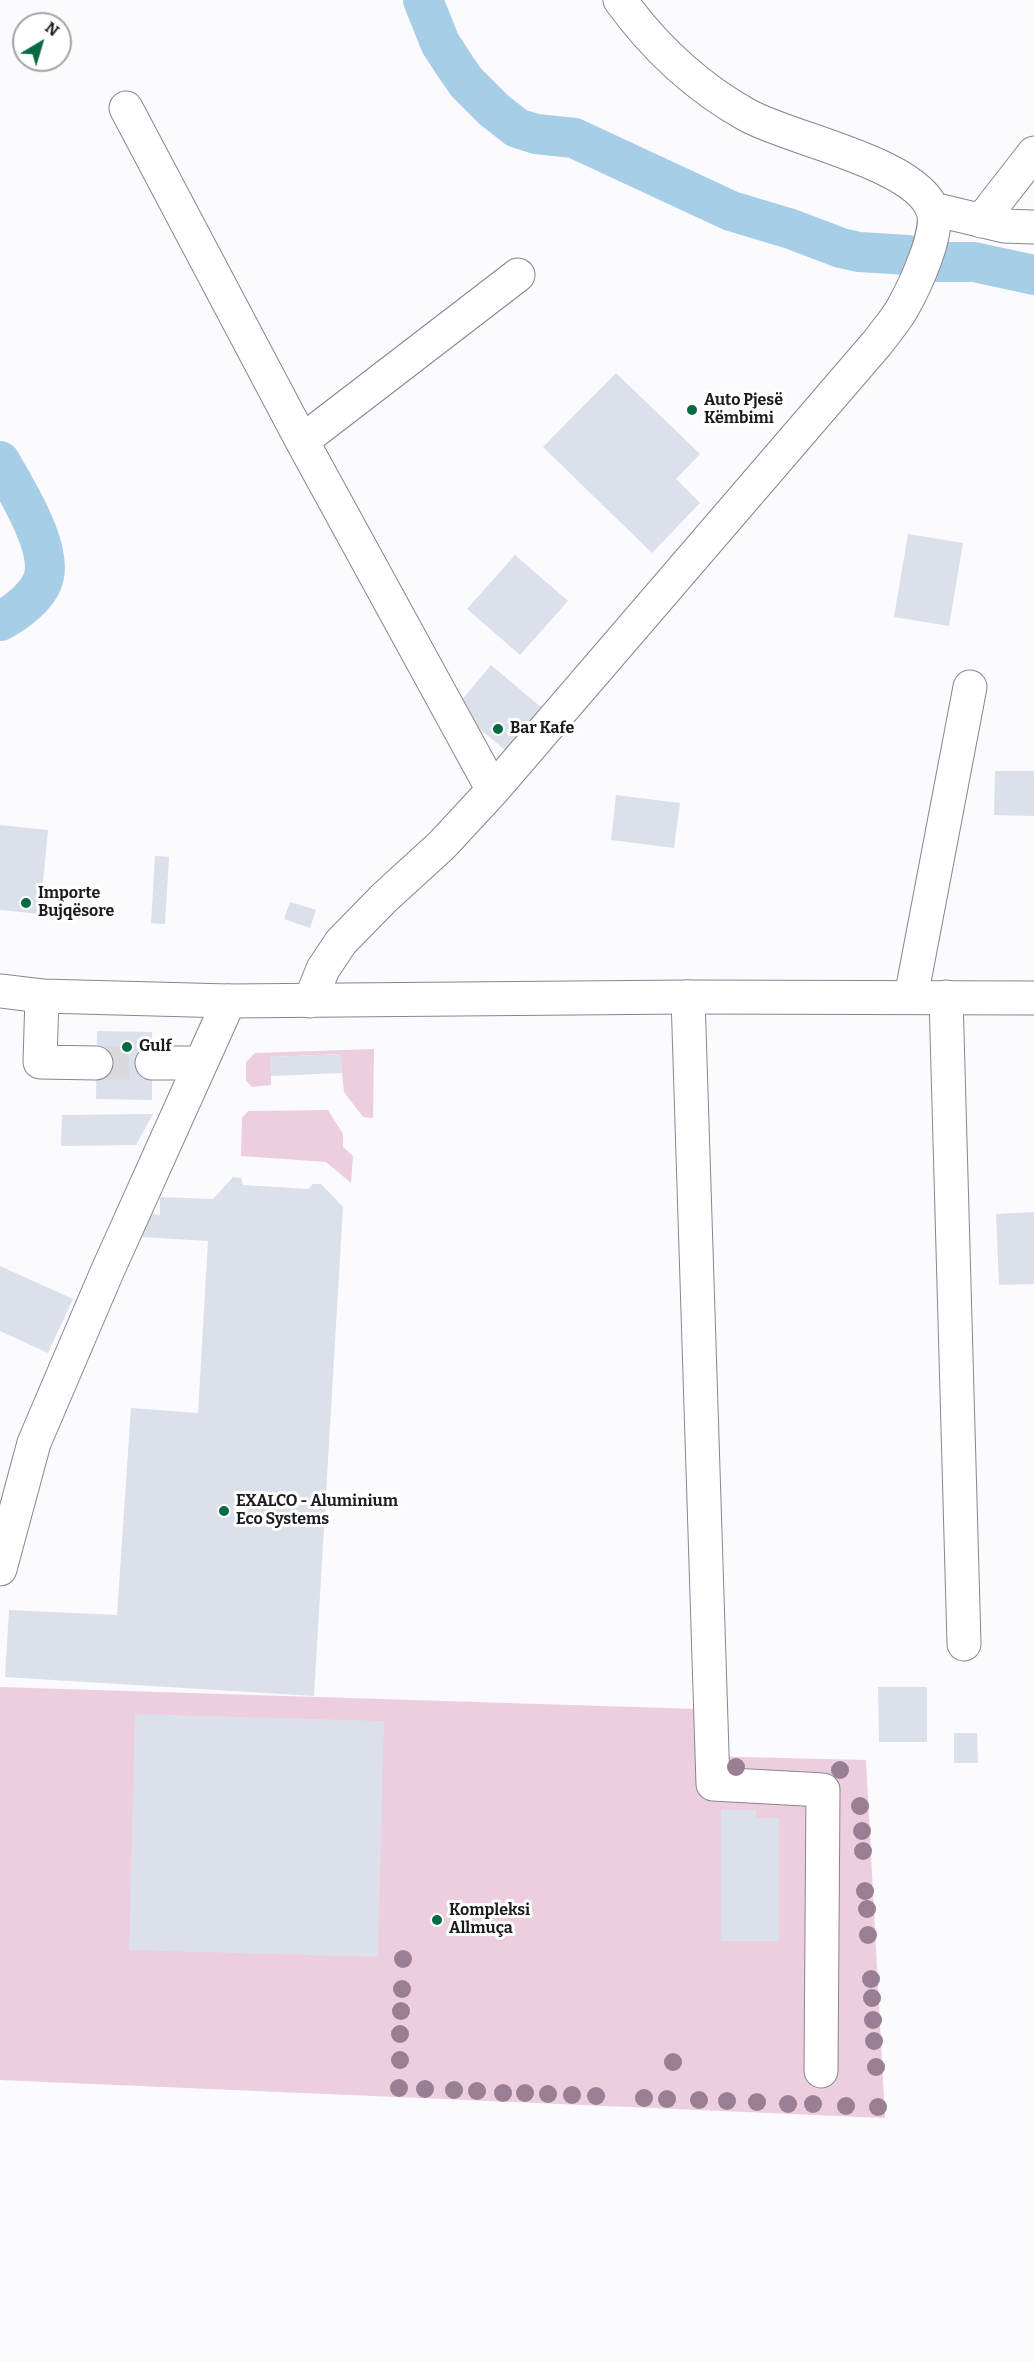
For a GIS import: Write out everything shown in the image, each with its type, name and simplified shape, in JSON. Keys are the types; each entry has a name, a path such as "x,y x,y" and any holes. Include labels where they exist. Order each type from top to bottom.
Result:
{"street":[{"path":"310,1001 323,969 341,942 384,898 442,845 493,790 878,342 902,310 913,285 933,223 918,190 894,173 749,116 707,90 671,59 620,0"},
{"path":"126,108 302,441 493,790"},
{"path":"981,221 1034,153"},
{"path":"933,223 981,221 1004,226 1034,226"},
{"path":"302,441 518,275"},
{"path":"911,997 970,687"},
{"path":"0,991 42,996 229,1001 688,997 1034,998"},
{"path":"42,996 40,1062 96,1063"},
{"path":"688,997 713,1784 823,1790 821,2071"},
{"path":"946,997 964,1644"},
{"path":"0,1569 34,1443 107,1272 229,1001"},
{"path":"152,1064 201,1063"}],"shaded area":[{"path":"374,1049 373,1118 363,1117 344,1092 340,1054 271,1057 271,1085 252,1087 246,1081 246,1062 255,1053"},
{"path":"328,1110 343,1134 343,1147 353,1156 351,1183 326,1162 241,1156 242,1118 248,1111"},
{"name":"Kompleksi Allmuça","path":"0,1687 698,1709 698,1756 866,1760 885,2118 0,2080"}],"building":[{"path":"616,373 700,454 676,479 700,503 652,553 543,447"},
{"path":"908,534 963,543 949,626 894,617"},
{"path":"515,555 568,601 520,655 467,609"},
{"path":"491,665 542,708 505,750 455,708"},
{"path":"995,771 1034,771 1034,816 994,815"},
{"path":"616,795 680,803 674,848 611,840"},
{"path":"0,825 48,830 40,914 0,910"},
{"path":"155,856 169,857 165,924 151,923"},
{"path":"290,902 316,910 310,928 284,919"},
{"path":"97,1031 152,1032 152,1100 96,1099"},
{"path":"341,1054 342,1073 271,1076 270,1057"},
{"path":"153,1114 136,1145 61,1146 62,1115"},
{"name":"EXALCO - Aluminium Eco Systems","path":"233,1177 241,1178 243,1185 308,1189 313,1184 321,1184 343,1207 314,1696 5,1677 9,1610 117,1615 131,1408 198,1413 208,1241 142,1237 151,1214 160,1215 160,1197 213,1199"},
{"path":"1034,1212 1034,1284 999,1285 996,1214"},
{"path":"0,1266 73,1299 48,1353 0,1331"},
{"path":"878,1687 927,1687 927,1742 879,1742"},
{"path":"135,1714 384,1721 378,1957 129,1950"},
{"path":"954,1733 977,1733 978,1763 954,1763"},
{"path":"721,1810 756,1810 756,1818 779,1818 779,1941 721,1941"}],"waterway":[{"path":"423,0 440,43 466,82 494,110 517,128 536,134 574,138 731,211 791,229 841,248 859,252 908,255 938,262 974,262 1034,275"},
{"path":"0,461 31,517 45,563 44,576 38,590 20,608 0,621"}],"tunnel":[{"path":"96,1063 152,1063"}],"place":[{"name":"Auto Pjesë Këmbimi","path":"692,410"},
{"name":"Bar Kafe","path":"498,729"},
{"name":"Importe Bujqësore","path":"26,903"},
{"name":"Gulf","path":"127,1047"},
{"name":"EXALCO - Aluminium Eco Systems","path":"224,1511"},
{"name":"Kompleksi Allmuça","path":"437,1920"}]}
